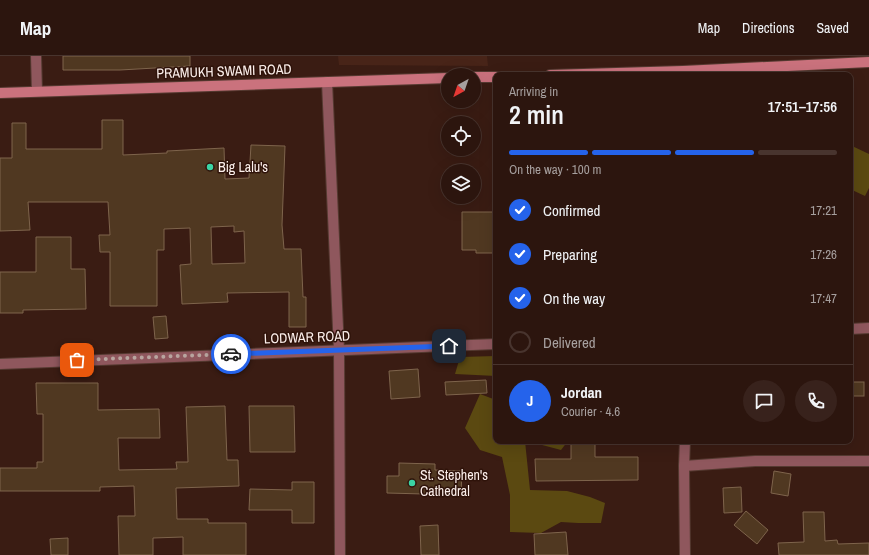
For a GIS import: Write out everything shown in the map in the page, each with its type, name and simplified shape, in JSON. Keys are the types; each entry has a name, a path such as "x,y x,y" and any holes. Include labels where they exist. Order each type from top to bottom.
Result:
{"main road":[{"path":"700,72 869,62"},
{"path":"481,77 493,77"},
{"name":"PRAMUKH SWAMI ROAD","path":"0,93 441,78"}],"street":[{"path":"36,56 37,91"},
{"path":"327,82 339,350 340,555"},
{"path":"853,329 869,328"},
{"name":"LODWAR ROAD","path":"0,364 493,344"},
{"path":"685,444 685,555"},
{"path":"684,466 755,461 869,461"}],"shaded area":[{"path":"338,56 487,56 488,66 339,65"},
{"path":"853,146 869,154 869,188 865,196 853,190"},
{"path":"493,356 493,376 455,374 460,357"},
{"path":"480,394 493,399 493,444 525,444 530,490 567,491 590,497 605,503 601,523 561,522 541,533 510,532 510,495 502,457 480,450 465,428"},
{"path":"538,444 566,444 561,450"}],"building":[{"path":"63,56 190,56 190,66 120,70 63,70"},
{"path":"102,120 123,120 123,155 224,148 225,179 249,178 251,145 285,146 282,225 284,249 301,249 303,297 306,297 306,327 289,327 289,292 227,293 228,302 182,304 180,265 191,264 190,228 164,229 164,250 157,250 157,306 110,306 110,252 100,252 99,235 110,235 108,202 28,202 30,230 0,231 0,158 12,158 12,123 26,123 26,149 102,149","holes":["234,226 234,232 244,231 245,263 212,264 211,227"]},
{"path":"462,212 493,212 493,253 476,253 476,250 462,250"},
{"path":"36,237 71,237 71,269 85,269 86,309 23,310 23,313 0,313 0,272 36,272"},
{"path":"166,316 168,338 155,339 153,317"},
{"path":"418,369 420,397 391,399 389,371"},
{"path":"486,380 487,393 446,395 445,382"},
{"path":"853,382 864,382 864,396 853,396"},
{"path":"36,383 98,383 98,410 159,409 160,438 118,438 119,470 177,469 176,462 188,462 186,407 225,406 227,460 238,460 239,486 176,488 177,519 208,519 208,523 246,523 246,555 183,555 183,537 153,538 153,555 119,555 118,516 135,516 134,486 100,487 100,491 0,491 0,468 37,468 37,462 43,462 43,414 37,414"},
{"path":"249,406 294,406 295,452 250,452"},
{"path":"571,444 595,444 595,457 638,457 638,480 536,481 535,459 571,459"},
{"path":"399,463 435,464 435,470 462,471 461,495 387,493 387,476 399,476"},
{"path":"774,471 791,474 788,496 771,493"},
{"path":"292,482 314,482 314,523 292,523 292,510 249,510 250,489 292,490"},
{"path":"741,487 742,512 724,513 723,488"},
{"path":"746,511 768,530 757,544 734,525"},
{"path":"803,512 824,512 825,541 837,540 838,544 869,543 869,555 779,555 778,543 804,542"},
{"path":"438,525 439,555 421,555 420,526"},
{"path":"566,532 568,555 535,555 534,534"},
{"path":"68,538 68,555 51,555 50,539"}],"way so far":[{"path":"77,360 231,354"}],"place":[{"name":"Big Lalu's","path":"210,167"},
{"name":"St. Stephen's Cathedral","path":"412,483"}],"route":[{"path":"231,354 449,346"}]}
